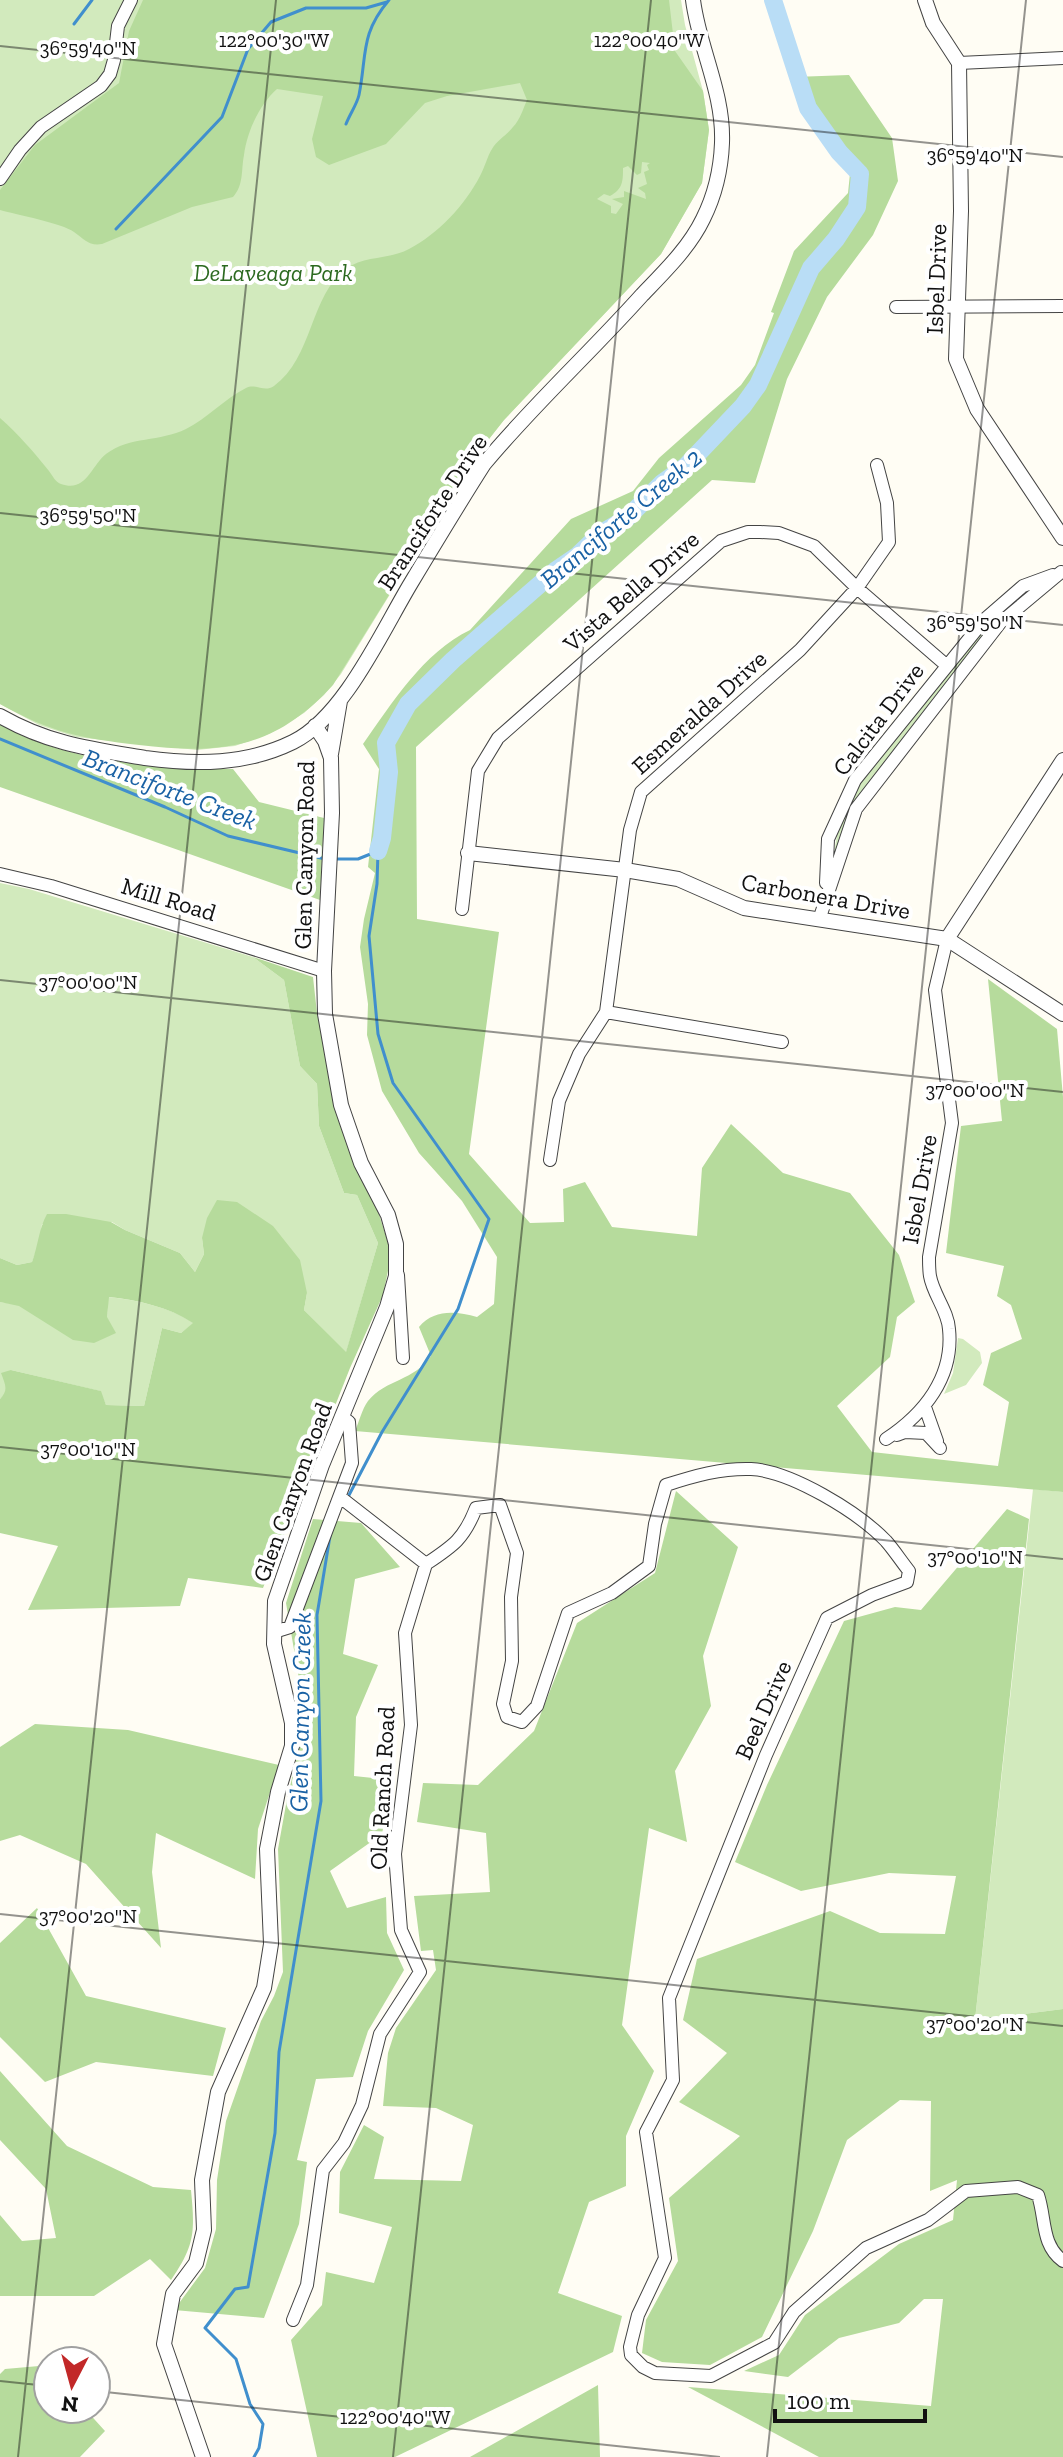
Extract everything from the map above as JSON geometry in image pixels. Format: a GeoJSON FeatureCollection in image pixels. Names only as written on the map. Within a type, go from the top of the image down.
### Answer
{"type":"FeatureCollection","features":[{"type":"Feature","properties":{"kind":"street"},"geometry":{"type":"LineString","coordinates":[[0,179],[41,127],[101,86],[110,74],[118,26],[131,0]]}},
{"type":"Feature","properties":{"kind":"street","name":"Branciforte Drive"},"geometry":{"type":"LineString","coordinates":[[0,716],[20,728],[70,746],[169,761],[218,763],[296,741],[340,701],[484,464],[657,279],[703,221],[720,171],[722,141],[720,111],[696,24],[693,0]]}},
{"type":"Feature","properties":{"kind":"street"},"geometry":{"type":"LineString","coordinates":[[925,0],[933,23],[959,63],[1063,58]]}},
{"type":"Feature","properties":{"kind":"street","name":"Isbel Drive"},"geometry":{"type":"LineString","coordinates":[[959,63],[961,211],[956,359],[977,409],[1063,538]]}},
{"type":"Feature","properties":{"kind":"street"},"geometry":{"type":"LineString","coordinates":[[896,307],[1063,306]]}},
{"type":"Feature","properties":{"kind":"street","name":"Esmeralda Drive"},"geometry":{"type":"LineString","coordinates":[[550,1160],[559,1101],[579,1054],[606,1012],[630,830],[641,792],[800,650],[857,588],[889,542],[887,503],[877,465]]}},
{"type":"Feature","properties":{"kind":"street","name":"Vista Bella Drive"},"geometry":{"type":"LineString","coordinates":[[462,909],[478,771],[498,738],[721,541],[748,532],[779,533],[814,546],[857,588],[946,665]]}},
{"type":"Feature","properties":{"kind":"street","name":"Calcita Drive"},"geometry":{"type":"LineString","coordinates":[[825,899],[828,839],[855,780],[985,619],[1023,586],[1062,571]]}},
{"type":"Feature","properties":{"kind":"street","name":"Calcita Drive"},"geometry":{"type":"LineString","coordinates":[[819,920],[856,809],[1000,623],[1062,571]]}},
{"type":"Feature","properties":{"kind":"street"},"geometry":{"type":"LineString","coordinates":[[331,758],[340,701]]}},
{"type":"Feature","properties":{"kind":"street","name":"Glen Canyon Road"},"geometry":{"type":"LineString","coordinates":[[203,2457],[164,2344],[173,2294],[196,2263],[204,2230],[202,2180],[218,2092],[264,1988],[271,1944],[267,1849],[278,1792],[292,1746],[292,1723],[274,1632],[275,1601],[322,1465],[387,1307],[396,1276],[396,1244],[388,1215],[361,1163],[341,1105],[325,1014],[331,758],[315,726]]}},
{"type":"Feature","properties":{"kind":"street"},"geometry":{"type":"LineString","coordinates":[[296,741],[321,747],[331,758]]}},
{"type":"Feature","properties":{"kind":"street","name":"Isbel Drive"},"geometry":{"type":"LineString","coordinates":[[925,1407],[937,1389],[947,1362],[949,1328],[930,1277],[929,1257],[952,1123],[935,990],[947,939],[1063,760]]}},
{"type":"Feature","properties":{"kind":"street","name":"Carbonera Drive"},"geometry":{"type":"LineString","coordinates":[[468,853],[625,870],[678,879],[744,908],[947,939],[1063,1014]]}},
{"type":"Feature","properties":{"kind":"street","name":"Mill Road"},"geometry":{"type":"LineString","coordinates":[[0,874],[65,890],[324,971]]}},
{"type":"Feature","properties":{"kind":"street"},"geometry":{"type":"LineString","coordinates":[[606,1012],[782,1042]]}},
{"type":"Feature","properties":{"kind":"street"},"geometry":{"type":"LineString","coordinates":[[396,1244],[403,1358]]}},
{"type":"Feature","properties":{"kind":"street"},"geometry":{"type":"LineString","coordinates":[[925,1407],[940,1448],[926,1433],[905,1432],[886,1439],[906,1426],[925,1407]]}},
{"type":"Feature","properties":{"kind":"street"},"geometry":{"type":"LineString","coordinates":[[274,1632],[290,1627],[322,1539],[342,1503],[352,1463],[349,1422],[342,1417]]}},
{"type":"Feature","properties":{"kind":"street","name":"Beel Drive"},"geometry":{"type":"LineString","coordinates":[[426,1564],[458,1543],[476,1508],[500,1505],[517,1553],[511,1597],[512,1661],[503,1704],[507,1717],[522,1722],[537,1706],[568,1613],[612,1593],[649,1566],[655,1524],[666,1485],[708,1472],[753,1469],[801,1483],[840,1505],[886,1541],[909,1571],[907,1582],[872,1595],[827,1618],[766,1755],[669,1998],[673,2080],[646,2132],[665,2258],[638,2315],[631,2355],[655,2373],[711,2376],[774,2343],[794,2312],[866,2248],[928,2220],[966,2191],[1018,2187],[1038,2195],[1044,2213],[1045,2239],[1063,2261]]}},
{"type":"Feature","properties":{"kind":"street"},"geometry":{"type":"LineString","coordinates":[[342,1503],[426,1564]]}},
{"type":"Feature","properties":{"kind":"street","name":"Old Ranch Road"},"geometry":{"type":"LineString","coordinates":[[293,2320],[307,2285],[323,2170],[344,2143],[362,2105],[380,2034],[420,1972],[401,1930],[395,1854],[411,1725],[405,1633],[426,1564]]}},
{"type":"Feature","properties":{"kind":"green space","name":"DeLaveaga Park"},"geometry":{"type":"Polygon","coordinates":[[[0,0],[681,0],[709,130],[702,183],[661,254],[504,420],[475,456],[341,674],[324,695],[304,713],[271,733],[235,746],[197,750],[76,737],[39,725],[0,704],[0,0]]]}},
{"type":"Feature","properties":{"kind":"green space","name":"DeLaveaga Park"},"geometry":{"type":"Polygon","coordinates":[[[143,0],[669,0],[675,51],[703,91],[709,130],[702,183],[661,254],[504,420],[475,457],[333,685],[290,723],[245,743],[221,747],[168,748],[83,737],[51,728],[0,704],[0,418],[32,450],[57,482],[69,486],[82,482],[115,448],[186,429],[246,388],[267,389],[274,386],[297,360],[334,280],[353,265],[409,249],[450,218],[467,198],[492,149],[515,124],[527,100],[520,83],[425,103],[386,144],[329,165],[316,157],[312,139],[323,96],[277,89],[259,111],[251,128],[241,182],[233,197],[192,207],[102,244],[87,242],[60,225],[0,210],[0,190],[35,145],[119,83],[129,31],[143,0]],[[642,162],[641,173],[637,175],[628,166],[623,168],[618,190],[597,199],[611,206],[611,213],[616,214],[623,204],[612,199],[624,197],[624,191],[646,199],[645,193],[638,188],[647,184],[644,172],[649,170],[647,165],[650,163],[642,162]]]}},
{"type":"Feature","properties":{"kind":"green space"},"geometry":{"type":"Polygon","coordinates":[[[849,75],[892,138],[898,181],[873,235],[827,297],[787,379],[755,483],[712,480],[416,747],[417,919],[499,932],[469,1154],[530,1223],[564,1222],[563,1189],[585,1182],[612,1227],[697,1236],[702,1168],[731,1124],[783,1173],[850,1193],[899,1255],[915,1302],[897,1317],[890,1357],[837,1406],[872,1452],[998,1466],[1009,1402],[983,1385],[991,1353],[1022,1339],[1011,1305],[997,1296],[1004,1266],[946,1253],[961,1126],[1002,1121],[988,979],[1057,1029],[1063,1097],[1063,1492],[355,1431],[366,1404],[375,1394],[417,1370],[431,1356],[419,1327],[425,1321],[446,1313],[477,1317],[494,1304],[497,1257],[462,1201],[419,1153],[382,1091],[367,1035],[368,1004],[360,947],[375,873],[368,867],[379,769],[363,744],[423,665],[470,630],[571,519],[633,491],[659,458],[741,385],[755,365],[794,251],[848,193],[852,154],[812,125],[794,77],[849,75]]]}},
{"type":"Feature","properties":{"kind":"green space"},"geometry":{"type":"Polygon","coordinates":[[[1027,591],[933,698],[917,724],[865,789],[834,853],[839,824],[858,783],[988,624],[1027,591]]]}},
{"type":"Feature","properties":{"kind":"green space"},"geometry":{"type":"Polygon","coordinates":[[[0,724],[54,747],[114,761],[233,769],[259,802],[324,818],[320,900],[0,787],[0,724]]]}},
{"type":"Feature","properties":{"kind":"green space"},"geometry":{"type":"Polygon","coordinates":[[[0,883],[253,957],[284,980],[300,1066],[317,1084],[319,1126],[344,1193],[357,1195],[378,1243],[346,1353],[304,1310],[307,1293],[202,1238],[204,1254],[195,1272],[180,1253],[112,1222],[42,1224],[32,1262],[17,1265],[0,1258],[0,883]]]}},
{"type":"Feature","properties":{"kind":"green space"},"geometry":{"type":"Polygon","coordinates":[[[253,957],[313,977],[317,1013],[339,1112],[389,1246],[389,1266],[383,1295],[350,1368],[263,1588],[188,1578],[180,1606],[28,1610],[58,1546],[0,1533],[0,1399],[5,1393],[1,1373],[11,1370],[101,1391],[106,1405],[144,1406],[162,1328],[181,1333],[193,1323],[152,1305],[109,1297],[107,1317],[116,1333],[94,1343],[73,1340],[19,1306],[0,1302],[0,1258],[17,1265],[32,1262],[47,1214],[111,1222],[180,1253],[195,1272],[204,1254],[202,1238],[207,1218],[217,1200],[237,1202],[273,1226],[300,1260],[307,1293],[304,1310],[346,1352],[378,1243],[357,1195],[344,1193],[319,1126],[317,1084],[300,1066],[284,980],[253,957]]]}},
{"type":"Feature","properties":{"kind":"green space"},"geometry":{"type":"Polygon","coordinates":[[[108,1297],[152,1305],[194,1323],[181,1333],[162,1328],[144,1406],[106,1405],[100,1391],[11,1370],[6,1393],[0,1399],[0,1302],[107,1317],[108,1297]]]}},
{"type":"Feature","properties":{"kind":"green space"},"geometry":{"type":"Polygon","coordinates":[[[958,1338],[980,1352],[982,1363],[966,1385],[944,1394],[953,1373],[958,1338]]]}},
{"type":"Feature","properties":{"kind":"green space"},"geometry":{"type":"Polygon","coordinates":[[[1033,1489],[1063,1492],[1063,2009],[975,2020],[1033,1489]]]}},
{"type":"Feature","properties":{"kind":"green space"},"geometry":{"type":"Polygon","coordinates":[[[676,1491],[738,1547],[703,1656],[711,1706],[675,1771],[687,1842],[649,1828],[622,2025],[654,2071],[626,2136],[626,2186],[589,2202],[558,2293],[622,2316],[613,2352],[395,2457],[317,2457],[291,2340],[322,2305],[326,2272],[374,2283],[392,2227],[339,2213],[340,2172],[364,2125],[384,2137],[374,2179],[461,2181],[473,2125],[436,2108],[383,2106],[388,2053],[396,2028],[436,1970],[433,1950],[421,1951],[414,1896],[490,1892],[486,1833],[417,1822],[423,1783],[478,1785],[534,1731],[577,1623],[655,1573],[676,1491]]]}},
{"type":"Feature","properties":{"kind":"green space"},"geometry":{"type":"Polygon","coordinates":[[[1007,1509],[1029,1519],[975,2020],[1063,2009],[1063,2457],[819,2457],[688,2387],[931,2406],[943,2299],[924,2299],[899,2323],[839,2338],[788,2377],[744,2371],[779,2355],[805,2315],[899,2244],[953,2220],[957,2180],[930,2191],[931,2101],[900,2100],[847,2140],[813,2231],[762,2337],[710,2365],[662,2362],[642,2353],[646,2320],[678,2261],[669,2198],[740,2136],[679,2102],[727,2053],[683,2020],[697,1959],[830,1911],[880,1933],[945,1934],[956,1876],[889,1873],[801,1891],[735,1862],[767,1785],[844,1621],[895,1607],[921,1610],[1007,1509]]]}},
{"type":"Feature","properties":{"kind":"green space"},"geometry":{"type":"Polygon","coordinates":[[[313,1519],[361,1523],[400,1567],[355,1579],[343,1654],[378,1665],[356,1717],[354,1776],[392,1780],[382,1834],[330,1871],[347,1908],[386,1897],[387,1933],[404,1970],[368,2031],[353,2077],[316,2079],[297,2160],[307,2162],[299,2224],[264,2318],[174,2310],[205,2268],[216,2229],[217,2180],[226,2121],[261,2021],[283,1972],[278,1849],[306,1720],[286,1603],[313,1519]]]}},
{"type":"Feature","properties":{"kind":"green space"},"geometry":{"type":"Polygon","coordinates":[[[35,1724],[128,1730],[279,1765],[258,1829],[255,1879],[156,1833],[152,1872],[161,1948],[86,1864],[20,1835],[0,1841],[0,1747],[35,1724]]]}},
{"type":"Feature","properties":{"kind":"green space"},"geometry":{"type":"Polygon","coordinates":[[[37,1908],[86,1996],[226,2028],[213,2076],[96,2062],[45,2082],[0,2037],[0,1943],[37,1908]]]}},
{"type":"Feature","properties":{"kind":"green space"},"geometry":{"type":"Polygon","coordinates":[[[0,2071],[67,2146],[153,2187],[191,2190],[192,2238],[171,2280],[150,2259],[94,2296],[0,2296],[0,2215],[22,2241],[56,2238],[46,2189],[0,2140],[0,2071]]]}},
{"type":"Feature","properties":{"kind":"green space"},"geometry":{"type":"Polygon","coordinates":[[[32,2367],[32,2425],[100,2425],[105,2431],[80,2457],[0,2457],[0,2374],[5,2369],[32,2367]]]}},
{"type":"Feature","properties":{"kind":"green space"},"geometry":{"type":"Polygon","coordinates":[[[598,2385],[600,2457],[470,2457],[598,2385]]]}},
{"type":"Feature","properties":{"kind":"waterway"},"geometry":{"type":"LineString","coordinates":[[74,24],[92,0]]}},
{"type":"Feature","properties":{"kind":"waterway"},"geometry":{"type":"LineString","coordinates":[[346,124],[359,95],[369,34],[389,0]]}},
{"type":"Feature","properties":{"kind":"waterway","name":"Branciforte Creek 2"},"geometry":{"type":"LineString","coordinates":[[378,851],[389,772],[386,743],[408,704],[453,660],[555,571],[600,534],[627,518],[662,483],[686,466],[743,406],[758,385],[811,268],[836,239],[857,207],[860,174],[839,152],[808,108],[773,0]]}},
{"type":"Feature","properties":{"kind":"waterway"},"geometry":{"type":"LineString","coordinates":[[116,229],[222,117],[248,49],[271,22],[306,8],[366,8],[387,2]]}},
{"type":"Feature","properties":{"kind":"waterway","name":"Branciforte Creek"},"geometry":{"type":"LineString","coordinates":[[0,739],[228,836],[325,859]]}},
{"type":"Feature","properties":{"kind":"waterway","name":"Glen Canyon Creek"},"geometry":{"type":"LineString","coordinates":[[333,859],[358,859],[378,851],[377,884],[369,936],[378,1034],[393,1083],[489,1219],[458,1309],[382,1432],[348,1497]]}},
{"type":"Feature","properties":{"kind":"waterway","name":"Glen Canyon Creek"},"geometry":{"type":"LineString","coordinates":[[254,2457],[259,2448],[263,2424],[250,2404],[236,2359],[205,2328],[235,2289],[248,2287],[275,2133],[279,2052],[321,1801],[317,1615],[330,1536]]}}]}
